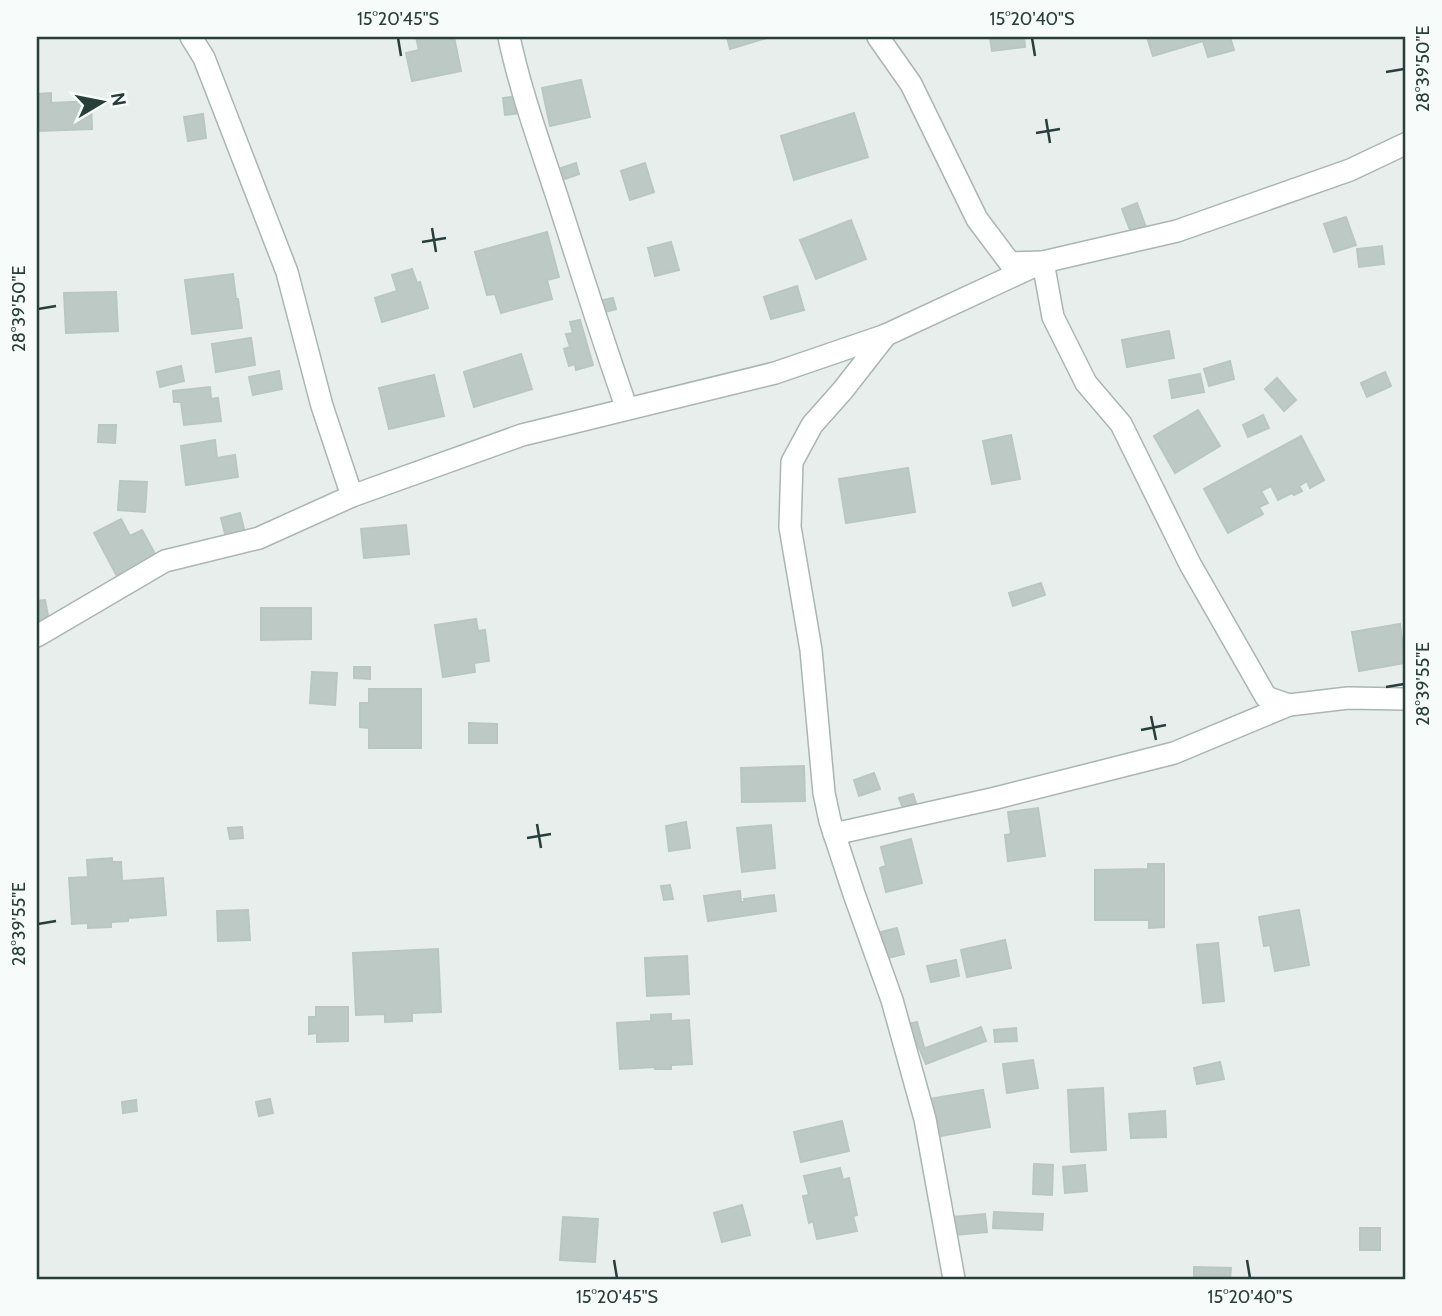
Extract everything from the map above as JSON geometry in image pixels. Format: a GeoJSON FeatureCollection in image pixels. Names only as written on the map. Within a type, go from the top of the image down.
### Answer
{"type":"FeatureCollection","features":[{"type":"Feature","properties":{"kind":"street"},"geometry":{"type":"LineString","coordinates":[[191,37],[204,58],[286,272],[322,406],[352,496]]}},
{"type":"Feature","properties":{"kind":"street"},"geometry":{"type":"LineString","coordinates":[[509,37],[533,125],[627,409]]}},
{"type":"Feature","properties":{"kind":"street"},"geometry":{"type":"LineString","coordinates":[[882,40],[911,83],[977,219],[1010,264],[1043,262],[1177,231],[1350,170],[1405,145]]}},
{"type":"Feature","properties":{"kind":"street"},"geometry":{"type":"LineString","coordinates":[[37,636],[164,561],[259,538],[352,496],[522,435],[775,373],[886,335],[1043,262]]}},
{"type":"Feature","properties":{"kind":"street"},"geometry":{"type":"LineString","coordinates":[[1043,262],[1053,317],[1086,383],[1121,424],[1190,564],[1266,697],[1289,705]]}},
{"type":"Feature","properties":{"kind":"street"},"geometry":{"type":"LineString","coordinates":[[886,335],[812,425],[792,462],[790,527],[811,650],[824,793],[834,834],[892,999],[925,1119],[954,1279]]}},
{"type":"Feature","properties":{"kind":"street"},"geometry":{"type":"LineString","coordinates":[[834,834],[1174,753],[1289,705],[1348,698],[1405,699]]}},
{"type":"Feature","properties":{"kind":"building"},"geometry":{"type":"Polygon","coordinates":[[[416,37],[454,37],[461,71],[412,81],[406,53],[419,50],[416,37]]]}},
{"type":"Feature","properties":{"kind":"building"},"geometry":{"type":"Polygon","coordinates":[[[727,37],[770,37],[730,49],[727,37]]]}},
{"type":"Feature","properties":{"kind":"building"},"geometry":{"type":"Polygon","coordinates":[[[990,37],[1024,37],[1025,47],[992,51],[990,37]]]}},
{"type":"Feature","properties":{"kind":"building"},"geometry":{"type":"Polygon","coordinates":[[[1147,37],[1230,37],[1234,50],[1208,57],[1203,41],[1153,56],[1147,37]]]}},
{"type":"Feature","properties":{"kind":"building"},"geometry":{"type":"Polygon","coordinates":[[[581,80],[590,117],[550,126],[542,88],[581,80]]]}},
{"type":"Feature","properties":{"kind":"building"},"geometry":{"type":"Polygon","coordinates":[[[51,93],[51,103],[91,101],[92,129],[37,131],[37,94],[51,93]]]}},
{"type":"Feature","properties":{"kind":"building"},"geometry":{"type":"Polygon","coordinates":[[[518,96],[521,113],[505,115],[503,98],[518,96]]]}},
{"type":"Feature","properties":{"kind":"building"},"geometry":{"type":"Polygon","coordinates":[[[854,113],[868,157],[794,180],[781,136],[854,113]]]}},
{"type":"Feature","properties":{"kind":"building"},"geometry":{"type":"Polygon","coordinates":[[[203,114],[206,138],[188,141],[184,117],[203,114]]]}},
{"type":"Feature","properties":{"kind":"building"},"geometry":{"type":"Polygon","coordinates":[[[576,163],[579,174],[565,179],[561,168],[576,163]]]}},
{"type":"Feature","properties":{"kind":"building"},"geometry":{"type":"Polygon","coordinates":[[[645,163],[654,192],[630,200],[621,171],[645,163]]]}},
{"type":"Feature","properties":{"kind":"building"},"geometry":{"type":"Polygon","coordinates":[[[1137,203],[1147,230],[1132,235],[1122,209],[1137,203]]]}},
{"type":"Feature","properties":{"kind":"building"},"geometry":{"type":"Polygon","coordinates":[[[1346,217],[1356,245],[1334,252],[1324,224],[1346,217]]]}},
{"type":"Feature","properties":{"kind":"building"},"geometry":{"type":"Polygon","coordinates":[[[851,220],[866,259],[816,279],[800,240],[851,220]]]}},
{"type":"Feature","properties":{"kind":"building"},"geometry":{"type":"Polygon","coordinates":[[[547,232],[559,277],[547,280],[552,299],[501,313],[495,294],[487,295],[475,252],[547,232]]]}},
{"type":"Feature","properties":{"kind":"building"},"geometry":{"type":"Polygon","coordinates":[[[671,242],[679,270],[655,276],[648,248],[671,242]]]}},
{"type":"Feature","properties":{"kind":"building"},"geometry":{"type":"Polygon","coordinates":[[[1382,246],[1384,264],[1359,267],[1357,249],[1382,246]]]}},
{"type":"Feature","properties":{"kind":"building"},"geometry":{"type":"Polygon","coordinates":[[[412,269],[417,283],[420,282],[428,308],[382,322],[375,298],[397,291],[392,275],[412,269]]]}},
{"type":"Feature","properties":{"kind":"building"},"geometry":{"type":"Polygon","coordinates":[[[233,274],[242,328],[192,334],[185,280],[233,274]]]}},
{"type":"Feature","properties":{"kind":"building"},"geometry":{"type":"Polygon","coordinates":[[[797,286],[804,310],[771,319],[764,297],[797,286]]]}},
{"type":"Feature","properties":{"kind":"building"},"geometry":{"type":"Polygon","coordinates":[[[116,292],[118,331],[66,333],[64,293],[116,292]]]}},
{"type":"Feature","properties":{"kind":"building"},"geometry":{"type":"Polygon","coordinates":[[[613,298],[616,309],[602,313],[599,301],[613,298]]]}},
{"type":"Feature","properties":{"kind":"building"},"geometry":{"type":"Polygon","coordinates":[[[580,320],[593,365],[576,370],[575,364],[569,366],[564,349],[570,347],[566,334],[573,333],[570,322],[580,320]]]}},
{"type":"Feature","properties":{"kind":"building"},"geometry":{"type":"Polygon","coordinates":[[[1169,331],[1174,358],[1127,367],[1122,340],[1169,331]]]}},
{"type":"Feature","properties":{"kind":"building"},"geometry":{"type":"Polygon","coordinates":[[[251,338],[255,365],[216,372],[212,344],[251,338]]]}},
{"type":"Feature","properties":{"kind":"building"},"geometry":{"type":"Polygon","coordinates":[[[521,354],[532,389],[474,407],[464,372],[521,354]]]}},
{"type":"Feature","properties":{"kind":"building"},"geometry":{"type":"Polygon","coordinates":[[[1230,361],[1234,379],[1209,386],[1204,369],[1230,361]]]}},
{"type":"Feature","properties":{"kind":"building"},"geometry":{"type":"Polygon","coordinates":[[[181,366],[184,381],[160,387],[157,372],[181,366]]]}},
{"type":"Feature","properties":{"kind":"building"},"geometry":{"type":"Polygon","coordinates":[[[279,371],[282,389],[253,395],[249,377],[279,371]]]}},
{"type":"Feature","properties":{"kind":"building"},"geometry":{"type":"Polygon","coordinates":[[[1385,372],[1391,386],[1367,397],[1361,383],[1385,372]]]}},
{"type":"Feature","properties":{"kind":"building"},"geometry":{"type":"Polygon","coordinates":[[[1200,374],[1204,392],[1172,398],[1169,380],[1200,374]]]}},
{"type":"Feature","properties":{"kind":"building"},"geometry":{"type":"Polygon","coordinates":[[[434,375],[444,416],[389,429],[379,388],[434,375]]]}},
{"type":"Feature","properties":{"kind":"building"},"geometry":{"type":"Polygon","coordinates":[[[1277,378],[1296,400],[1284,411],[1265,389],[1277,378]]]}},
{"type":"Feature","properties":{"kind":"building"},"geometry":{"type":"Polygon","coordinates":[[[210,387],[211,399],[218,398],[221,421],[184,425],[181,402],[174,402],[173,391],[210,387]]]}},
{"type":"Feature","properties":{"kind":"building"},"geometry":{"type":"Polygon","coordinates":[[[1198,410],[1220,446],[1175,473],[1154,436],[1198,410]]]}},
{"type":"Feature","properties":{"kind":"building"},"geometry":{"type":"Polygon","coordinates":[[[1263,415],[1269,428],[1248,437],[1243,425],[1263,415]]]}},
{"type":"Feature","properties":{"kind":"building"},"geometry":{"type":"Polygon","coordinates":[[[99,425],[116,425],[115,443],[98,442],[99,425]]]}},
{"type":"Feature","properties":{"kind":"building"},"geometry":{"type":"Polygon","coordinates":[[[1011,435],[1020,479],[992,484],[983,441],[1011,435]]]}},
{"type":"Feature","properties":{"kind":"building"},"geometry":{"type":"Polygon","coordinates":[[[1301,436],[1324,480],[1310,488],[1307,481],[1299,486],[1302,491],[1278,500],[1271,486],[1261,491],[1268,503],[1259,507],[1263,514],[1228,533],[1204,489],[1301,436]]]}},
{"type":"Feature","properties":{"kind":"building"},"geometry":{"type":"Polygon","coordinates":[[[215,440],[217,458],[235,455],[238,477],[186,485],[181,446],[215,440]]]}},
{"type":"Feature","properties":{"kind":"building"},"geometry":{"type":"Polygon","coordinates":[[[908,468],[915,512],[846,523],[839,479],[908,468]]]}},
{"type":"Feature","properties":{"kind":"building"},"geometry":{"type":"Polygon","coordinates":[[[120,481],[147,482],[145,512],[118,510],[120,481]]]}},
{"type":"Feature","properties":{"kind":"building"},"geometry":{"type":"Polygon","coordinates":[[[240,513],[246,537],[227,542],[221,518],[240,513]]]}},
{"type":"Feature","properties":{"kind":"building"},"geometry":{"type":"Polygon","coordinates":[[[121,519],[130,536],[142,530],[158,559],[119,580],[94,533],[121,519]]]}},
{"type":"Feature","properties":{"kind":"building"},"geometry":{"type":"Polygon","coordinates":[[[406,525],[409,554],[364,558],[361,529],[406,525]]]}},
{"type":"Feature","properties":{"kind":"building"},"geometry":{"type":"Polygon","coordinates":[[[1041,583],[1045,595],[1013,606],[1009,593],[1041,583]]]}},
{"type":"Feature","properties":{"kind":"building"},"geometry":{"type":"Polygon","coordinates":[[[45,600],[49,621],[37,622],[37,601],[45,600]]]}},
{"type":"Feature","properties":{"kind":"building"},"geometry":{"type":"Polygon","coordinates":[[[261,608],[311,608],[311,639],[261,640],[261,608]]]}},
{"type":"Feature","properties":{"kind":"building"},"geometry":{"type":"Polygon","coordinates":[[[476,619],[478,631],[485,630],[489,661],[474,663],[475,672],[443,677],[435,625],[476,619]]]}},
{"type":"Feature","properties":{"kind":"building"},"geometry":{"type":"Polygon","coordinates":[[[1400,624],[1405,663],[1359,671],[1352,632],[1400,624]]]}},
{"type":"Feature","properties":{"kind":"building"},"geometry":{"type":"Polygon","coordinates":[[[354,667],[370,667],[370,679],[354,678],[354,667]]]}},
{"type":"Feature","properties":{"kind":"building"},"geometry":{"type":"Polygon","coordinates":[[[312,672],[337,673],[335,705],[310,703],[312,672]]]}},
{"type":"Feature","properties":{"kind":"building"},"geometry":{"type":"Polygon","coordinates":[[[369,689],[421,689],[421,748],[369,748],[369,728],[360,727],[360,703],[369,703],[369,689]]]}},
{"type":"Feature","properties":{"kind":"building"},"geometry":{"type":"Polygon","coordinates":[[[469,723],[497,724],[497,743],[469,743],[469,723]]]}},
{"type":"Feature","properties":{"kind":"building"},"geometry":{"type":"Polygon","coordinates":[[[804,766],[805,801],[742,802],[741,768],[804,766]]]}},
{"type":"Feature","properties":{"kind":"building"},"geometry":{"type":"Polygon","coordinates":[[[874,773],[880,789],[859,796],[854,780],[874,773]]]}},
{"type":"Feature","properties":{"kind":"building"},"geometry":{"type":"Polygon","coordinates":[[[913,794],[916,803],[903,808],[899,798],[913,794]]]}},
{"type":"Feature","properties":{"kind":"building"},"geometry":{"type":"Polygon","coordinates":[[[1038,808],[1045,856],[1008,861],[1005,835],[1011,834],[1008,812],[1038,808]]]}},
{"type":"Feature","properties":{"kind":"building"},"geometry":{"type":"Polygon","coordinates":[[[686,822],[690,848],[669,851],[666,826],[686,822]]]}},
{"type":"Feature","properties":{"kind":"building"},"geometry":{"type":"Polygon","coordinates":[[[771,825],[775,868],[742,872],[737,828],[771,825]]]}},
{"type":"Feature","properties":{"kind":"building"},"geometry":{"type":"Polygon","coordinates":[[[242,827],[243,838],[230,839],[228,828],[242,827]]]}},
{"type":"Feature","properties":{"kind":"building"},"geometry":{"type":"Polygon","coordinates":[[[911,839],[922,883],[886,892],[880,868],[886,866],[881,847],[911,839]]]}},
{"type":"Feature","properties":{"kind":"building"},"geometry":{"type":"Polygon","coordinates":[[[112,858],[112,862],[121,862],[122,881],[163,878],[166,915],[128,918],[128,921],[111,922],[111,927],[88,928],[88,923],[72,924],[69,878],[88,877],[87,860],[112,858]]]}},
{"type":"Feature","properties":{"kind":"building"},"geometry":{"type":"Polygon","coordinates":[[[1148,864],[1164,864],[1164,927],[1149,928],[1149,920],[1095,920],[1095,870],[1148,869],[1148,864]]]}},
{"type":"Feature","properties":{"kind":"building"},"geometry":{"type":"Polygon","coordinates":[[[670,885],[673,899],[664,900],[661,886],[670,885]]]}},
{"type":"Feature","properties":{"kind":"building"},"geometry":{"type":"Polygon","coordinates":[[[740,891],[741,902],[745,902],[744,899],[774,895],[776,911],[708,921],[704,896],[740,891]]]}},
{"type":"Feature","properties":{"kind":"building"},"geometry":{"type":"Polygon","coordinates":[[[248,910],[250,940],[218,941],[217,911],[248,910]]]}},
{"type":"Feature","properties":{"kind":"building"},"geometry":{"type":"Polygon","coordinates":[[[1299,910],[1309,965],[1275,971],[1270,945],[1264,946],[1259,917],[1299,910]]]}},
{"type":"Feature","properties":{"kind":"building"},"geometry":{"type":"Polygon","coordinates":[[[897,928],[904,954],[888,958],[881,932],[897,928]]]}},
{"type":"Feature","properties":{"kind":"building"},"geometry":{"type":"Polygon","coordinates":[[[1005,940],[1011,968],[967,977],[961,950],[1005,940]]]}},
{"type":"Feature","properties":{"kind":"building"},"geometry":{"type":"Polygon","coordinates":[[[1218,943],[1224,1001],[1203,1003],[1197,945],[1218,943]]]}},
{"type":"Feature","properties":{"kind":"building"},"geometry":{"type":"Polygon","coordinates":[[[438,949],[441,1012],[412,1013],[412,1021],[385,1022],[385,1014],[356,1015],[353,953],[438,949]]]}},
{"type":"Feature","properties":{"kind":"building"},"geometry":{"type":"Polygon","coordinates":[[[687,956],[689,994],[647,996],[645,958],[687,956]]]}},
{"type":"Feature","properties":{"kind":"building"},"geometry":{"type":"Polygon","coordinates":[[[956,960],[959,976],[931,982],[927,966],[956,960]]]}},
{"type":"Feature","properties":{"kind":"building"},"geometry":{"type":"Polygon","coordinates":[[[316,1007],[348,1007],[348,1041],[317,1042],[317,1033],[309,1034],[309,1017],[316,1017],[316,1007]]]}},
{"type":"Feature","properties":{"kind":"building"},"geometry":{"type":"Polygon","coordinates":[[[671,1014],[671,1021],[689,1020],[692,1064],[671,1065],[671,1069],[620,1069],[617,1023],[651,1021],[651,1015],[671,1014]]]}},
{"type":"Feature","properties":{"kind":"building"},"geometry":{"type":"Polygon","coordinates":[[[917,1022],[924,1047],[909,1051],[901,1026],[917,1022]]]}},
{"type":"Feature","properties":{"kind":"building"},"geometry":{"type":"Polygon","coordinates":[[[981,1027],[986,1041],[926,1064],[920,1050],[981,1027]]]}},
{"type":"Feature","properties":{"kind":"building"},"geometry":{"type":"Polygon","coordinates":[[[1016,1028],[1017,1041],[995,1042],[994,1030],[1016,1028]]]}},
{"type":"Feature","properties":{"kind":"building"},"geometry":{"type":"Polygon","coordinates":[[[1033,1060],[1038,1088],[1007,1093],[1003,1064],[1033,1060]]]}},
{"type":"Feature","properties":{"kind":"building"},"geometry":{"type":"Polygon","coordinates":[[[1220,1062],[1224,1079],[1197,1084],[1194,1068],[1220,1062]]]}},
{"type":"Feature","properties":{"kind":"building"},"geometry":{"type":"Polygon","coordinates":[[[1103,1088],[1106,1150],[1071,1152],[1068,1090],[1103,1088]]]}},
{"type":"Feature","properties":{"kind":"building"},"geometry":{"type":"Polygon","coordinates":[[[983,1090],[990,1127],[935,1137],[929,1099],[983,1090]]]}},
{"type":"Feature","properties":{"kind":"building"},"geometry":{"type":"Polygon","coordinates":[[[270,1099],[273,1113],[259,1116],[256,1102],[270,1099]]]}},
{"type":"Feature","properties":{"kind":"building"},"geometry":{"type":"Polygon","coordinates":[[[136,1100],[137,1111],[123,1113],[122,1102],[136,1100]]]}},
{"type":"Feature","properties":{"kind":"building"},"geometry":{"type":"Polygon","coordinates":[[[1165,1111],[1166,1137],[1131,1138],[1129,1114],[1165,1111]]]}},
{"type":"Feature","properties":{"kind":"building"},"geometry":{"type":"Polygon","coordinates":[[[842,1121],[849,1151],[801,1162],[794,1132],[842,1121]]]}},
{"type":"Feature","properties":{"kind":"building"},"geometry":{"type":"Polygon","coordinates":[[[1034,1164],[1053,1165],[1052,1195],[1033,1194],[1034,1164]]]}},
{"type":"Feature","properties":{"kind":"building"},"geometry":{"type":"Polygon","coordinates":[[[1085,1165],[1087,1191],[1065,1193],[1063,1167],[1085,1165]]]}},
{"type":"Feature","properties":{"kind":"building"},"geometry":{"type":"Polygon","coordinates":[[[840,1168],[843,1180],[849,1178],[857,1215],[853,1216],[857,1231],[817,1239],[813,1221],[809,1223],[803,1196],[809,1195],[804,1176],[840,1168]]]}},
{"type":"Feature","properties":{"kind":"building"},"geometry":{"type":"Polygon","coordinates":[[[742,1205],[750,1235],[722,1242],[714,1213],[742,1205]]]}},
{"type":"Feature","properties":{"kind":"building"},"geometry":{"type":"Polygon","coordinates":[[[994,1212],[1043,1214],[1042,1230],[993,1228],[994,1212]]]}},
{"type":"Feature","properties":{"kind":"building"},"geometry":{"type":"Polygon","coordinates":[[[985,1214],[987,1232],[955,1235],[953,1217],[985,1214]]]}},
{"type":"Feature","properties":{"kind":"building"},"geometry":{"type":"Polygon","coordinates":[[[563,1217],[598,1219],[595,1262],[560,1260],[563,1217]]]}},
{"type":"Feature","properties":{"kind":"building"},"geometry":{"type":"Polygon","coordinates":[[[1360,1228],[1380,1228],[1380,1250],[1360,1250],[1360,1228]]]}},
{"type":"Feature","properties":{"kind":"building"},"geometry":{"type":"Polygon","coordinates":[[[1194,1267],[1231,1268],[1230,1279],[1194,1279],[1194,1267]]]}}]}
